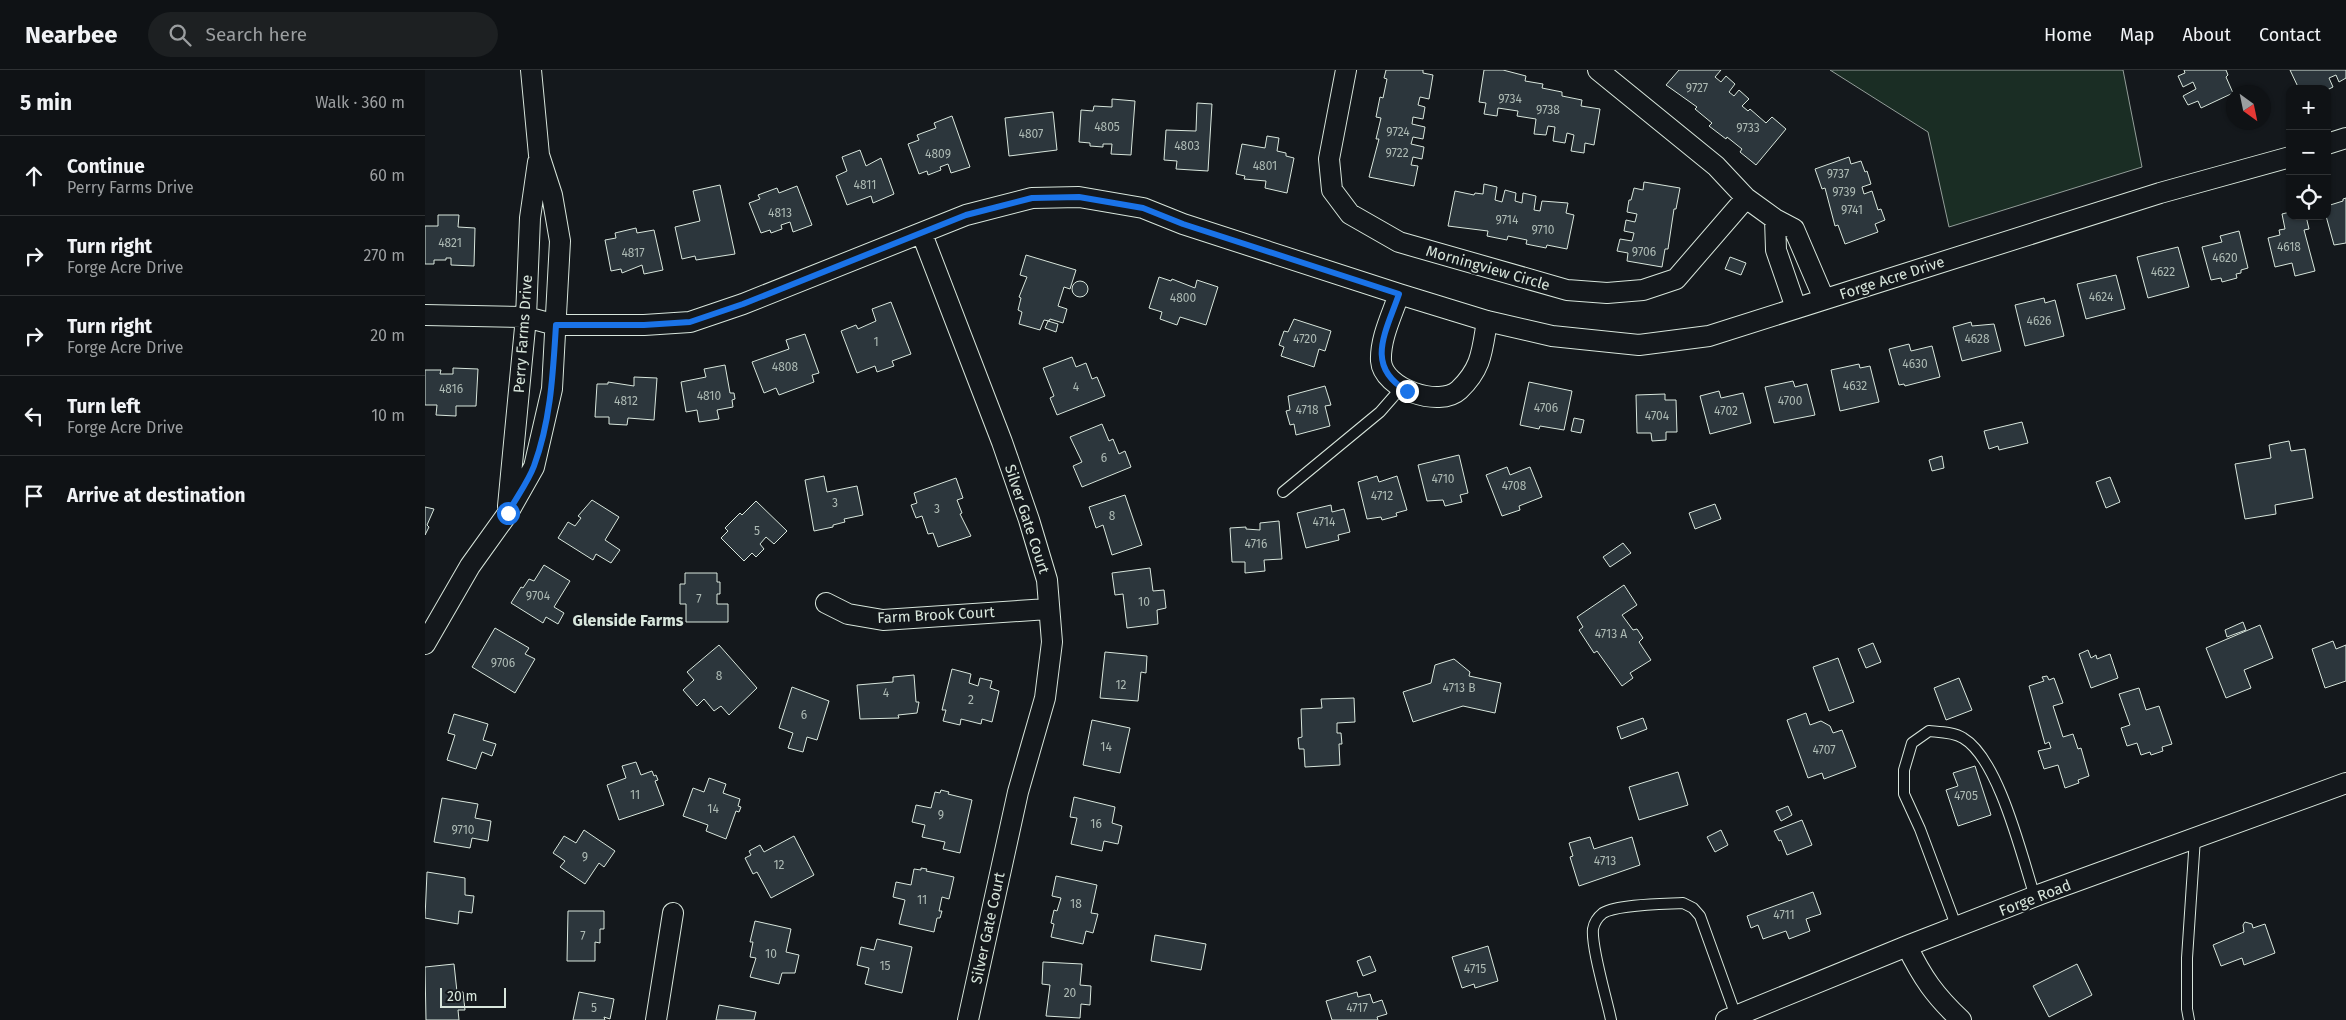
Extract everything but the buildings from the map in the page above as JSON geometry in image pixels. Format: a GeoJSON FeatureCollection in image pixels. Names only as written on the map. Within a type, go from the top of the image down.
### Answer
{"type":"FeatureCollection","features":[{"type":"Feature","properties":{"kind":"street","name":"Perry Farms Drive"},"geometry":{"type":"LineString","coordinates":[[425,644],[470,566],[508,513],[534,467],[545,428],[552,389],[559,241],[551,195],[539,155],[531,70]]}},
{"type":"Feature","properties":{"kind":"street","name":"Morningview Circle"},"geometry":{"type":"LineString","coordinates":[[1346,70],[1329,159],[1332,190],[1350,214],[1399,242],[1567,290],[1607,293],[1643,290],[1676,279],[1746,198]]}},
{"type":"Feature","properties":{"kind":"street"},"geometry":{"type":"LineString","coordinates":[[1598,70],[1716,166],[1746,198],[1775,219],[1794,229],[1824,299]]}},
{"type":"Feature","properties":{"kind":"street"},"geometry":{"type":"LineString","coordinates":[[2331,143],[2346,138]]}},
{"type":"Feature","properties":{"kind":"street","name":"Perry Farms Drive"},"geometry":{"type":"LineString","coordinates":[[508,513],[526,317],[530,218],[539,155]]}},
{"type":"Feature","properties":{"kind":"street","name":"Forge Acre Drive"},"geometry":{"type":"LineString","coordinates":[[425,315],[526,317],[556,325],[644,325],[690,322],[743,304],[966,215],[1032,198],[1079,197],[1143,208],[1183,224],[1487,321],[1552,336],[1639,345],[1709,336],[2160,193],[2286,158]]}},
{"type":"Feature","properties":{"kind":"street"},"geometry":{"type":"LineString","coordinates":[[1775,219],[1775,250],[1796,308]]}},
{"type":"Feature","properties":{"kind":"street","name":"Silver Gate Court"},"geometry":{"type":"LineString","coordinates":[[922,234],[1002,442],[1029,520],[1047,580],[1052,642],[1045,698],[1018,792],[968,1020]]}},
{"type":"Feature","properties":{"kind":"street"},"geometry":{"type":"LineString","coordinates":[[1399,294],[1383,342],[1381,362],[1384,370],[1395,384],[1407,391],[1432,396],[1448,396],[1458,391],[1479,364],[1487,321]]}},
{"type":"Feature","properties":{"kind":"street","name":"Farm Brook Court"},"geometry":{"type":"LineString","coordinates":[[826,603],[848,614],[883,620],[1048,609]]}},
{"type":"Feature","properties":{"kind":"street","name":"Forge Road"},"geometry":{"type":"LineString","coordinates":[[1731,1018],[1907,946],[2035,897],[2346,783]]}},
{"type":"Feature","properties":{"kind":"street"},"geometry":{"type":"LineString","coordinates":[[656,1020],[673,913]]}},
{"type":"Feature","properties":{"kind":"street"},"geometry":{"type":"LineString","coordinates":[[1907,946],[1923,980],[1941,1002],[1961,1020]]}},
{"type":"Feature","properties":{"kind":"lane"},"geometry":{"type":"LineString","coordinates":[[1283,492],[1380,412],[1401,388]]}},
{"type":"Feature","properties":{"kind":"lane"},"geometry":{"type":"LineString","coordinates":[[1957,928],[1920,828],[1904,794],[1904,770],[1912,743],[1929,731],[1963,737],[1980,754],[2000,791],[2035,897]]}},
{"type":"Feature","properties":{"kind":"lane"},"geometry":{"type":"LineString","coordinates":[[2189,1020],[2187,1009],[2187,958],[2195,838]]}},
{"type":"Feature","properties":{"kind":"lane"},"geometry":{"type":"LineString","coordinates":[[1611,1020],[1595,949],[1593,930],[1596,921],[1603,913],[1615,909],[1683,903],[1693,908],[1701,916],[1731,1018]]}},
{"type":"Feature","properties":{"kind":"green space"},"geometry":{"type":"Polygon","coordinates":[[[1830,70],[2123,70],[2142,167],[1949,227],[1928,132],[1830,70]]]}},
{"type":"Feature","properties":{"kind":"district","name":"Glenside Farms"},"geometry":{"type":"Point","coordinates":[628,620]}},
{"type":"Feature","properties":{"kind":"route"},"geometry":{"type":"LineString","coordinates":[[508,513],[534,467],[545,428],[552,389],[556,325],[644,325],[690,322],[743,304],[966,215],[1032,198],[1079,197],[1143,208],[1183,224],[1399,294],[1383,342],[1381,362],[1384,370],[1395,384],[1407,391]]}}]}
